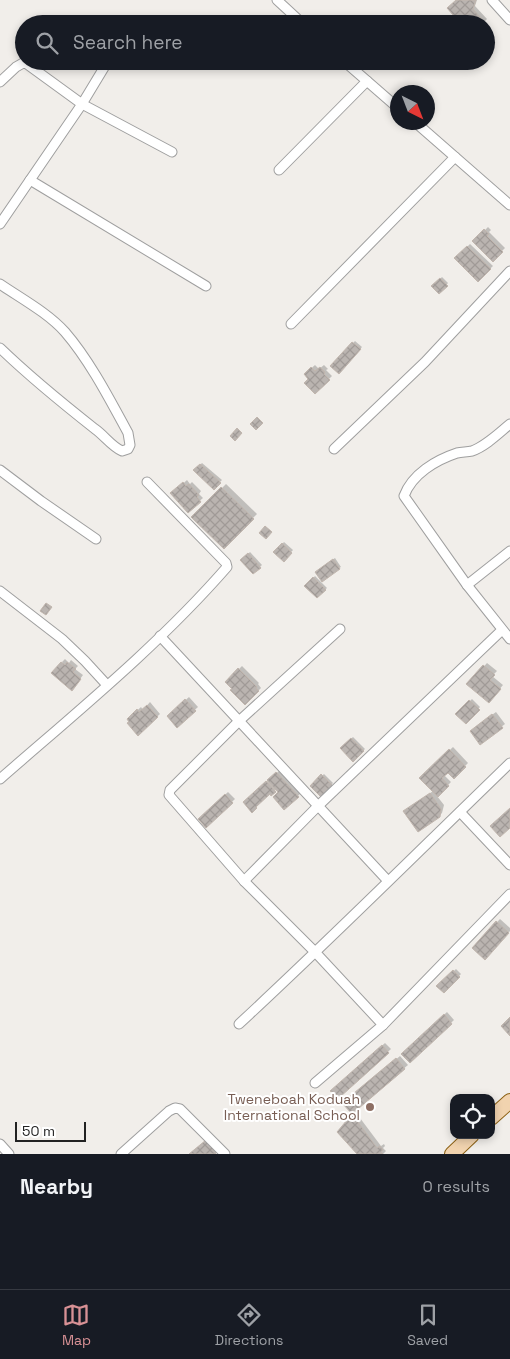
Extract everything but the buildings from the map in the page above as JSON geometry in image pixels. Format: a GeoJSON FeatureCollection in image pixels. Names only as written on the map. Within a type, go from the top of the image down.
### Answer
{"type":"FeatureCollection","features":[{"type":"Feature","properties":{"kind":"main road"},"geometry":{"type":"LineString","coordinates":[[495,1114],[510,1101]]}},
{"type":"Feature","properties":{"kind":"main road"},"geometry":{"type":"LineString","coordinates":[[452,1154],[468,1139]]}},
{"type":"Feature","properties":{"kind":"street"},"geometry":{"type":"LineString","coordinates":[[277,0],[293,15]]}},
{"type":"Feature","properties":{"kind":"street"},"geometry":{"type":"LineString","coordinates":[[492,0],[510,20]]}},
{"type":"Feature","properties":{"kind":"street"},"geometry":{"type":"LineString","coordinates":[[0,82],[15,68]]}},
{"type":"Feature","properties":{"kind":"street"},"geometry":{"type":"LineString","coordinates":[[36,70],[82,104],[172,152]]}},
{"type":"Feature","properties":{"kind":"street"},"geometry":{"type":"LineString","coordinates":[[0,224],[82,104],[103,70]]}},
{"type":"Feature","properties":{"kind":"street"},"geometry":{"type":"LineString","coordinates":[[354,70],[390,101]]}},
{"type":"Feature","properties":{"kind":"street"},"geometry":{"type":"LineString","coordinates":[[279,170],[367,81]]}},
{"type":"Feature","properties":{"kind":"street"},"geometry":{"type":"LineString","coordinates":[[424,130],[510,205]]}},
{"type":"Feature","properties":{"kind":"street"},"geometry":{"type":"LineString","coordinates":[[291,324],[455,157]]}},
{"type":"Feature","properties":{"kind":"street"},"geometry":{"type":"LineString","coordinates":[[30,180],[206,286]]}},
{"type":"Feature","properties":{"kind":"street"},"geometry":{"type":"LineString","coordinates":[[334,450],[425,362],[510,271]]}},
{"type":"Feature","properties":{"kind":"street"},"geometry":{"type":"LineString","coordinates":[[0,284],[38,310],[64,332],[84,358],[128,433],[130,445],[128,449],[122,451],[114,447],[100,432],[52,395],[0,348]]}},
{"type":"Feature","properties":{"kind":"street"},"geometry":{"type":"LineString","coordinates":[[510,424],[482,446],[438,460],[410,484],[404,496],[467,585],[510,639]]}},
{"type":"Feature","properties":{"kind":"street"},"geometry":{"type":"LineString","coordinates":[[0,470],[96,539]]}},
{"type":"Feature","properties":{"kind":"street"},"geometry":{"type":"LineString","coordinates":[[0,779],[160,636],[227,565],[147,482]]}},
{"type":"Feature","properties":{"kind":"street"},"geometry":{"type":"LineString","coordinates":[[467,585],[510,551]]}},
{"type":"Feature","properties":{"kind":"street"},"geometry":{"type":"LineString","coordinates":[[0,591],[62,639],[86,661],[107,685]]}},
{"type":"Feature","properties":{"kind":"street"},"geometry":{"type":"LineString","coordinates":[[340,629],[239,721],[170,790],[169,795],[244,881],[384,1025]]}},
{"type":"Feature","properties":{"kind":"street"},"geometry":{"type":"LineString","coordinates":[[244,881],[318,806],[502,630]]}},
{"type":"Feature","properties":{"kind":"street"},"geometry":{"type":"LineString","coordinates":[[160,636],[388,881]]}},
{"type":"Feature","properties":{"kind":"street"},"geometry":{"type":"LineString","coordinates":[[239,1024],[316,953],[510,763]]}},
{"type":"Feature","properties":{"kind":"street"},"geometry":{"type":"LineString","coordinates":[[460,812],[510,865]]}},
{"type":"Feature","properties":{"kind":"street"},"geometry":{"type":"LineString","coordinates":[[315,1083],[384,1025],[510,894]]}},
{"type":"Feature","properties":{"kind":"street"},"geometry":{"type":"LineString","coordinates":[[121,1154],[169,1111],[175,1108],[180,1109],[225,1154]]}},
{"type":"Feature","properties":{"kind":"street"},"geometry":{"type":"LineString","coordinates":[[0,1144],[9,1154]]}},
{"type":"Feature","properties":{"kind":"place","name":"Tweneboah Koduah International School"},"geometry":{"type":"Point","coordinates":[370,1107]}}]}
